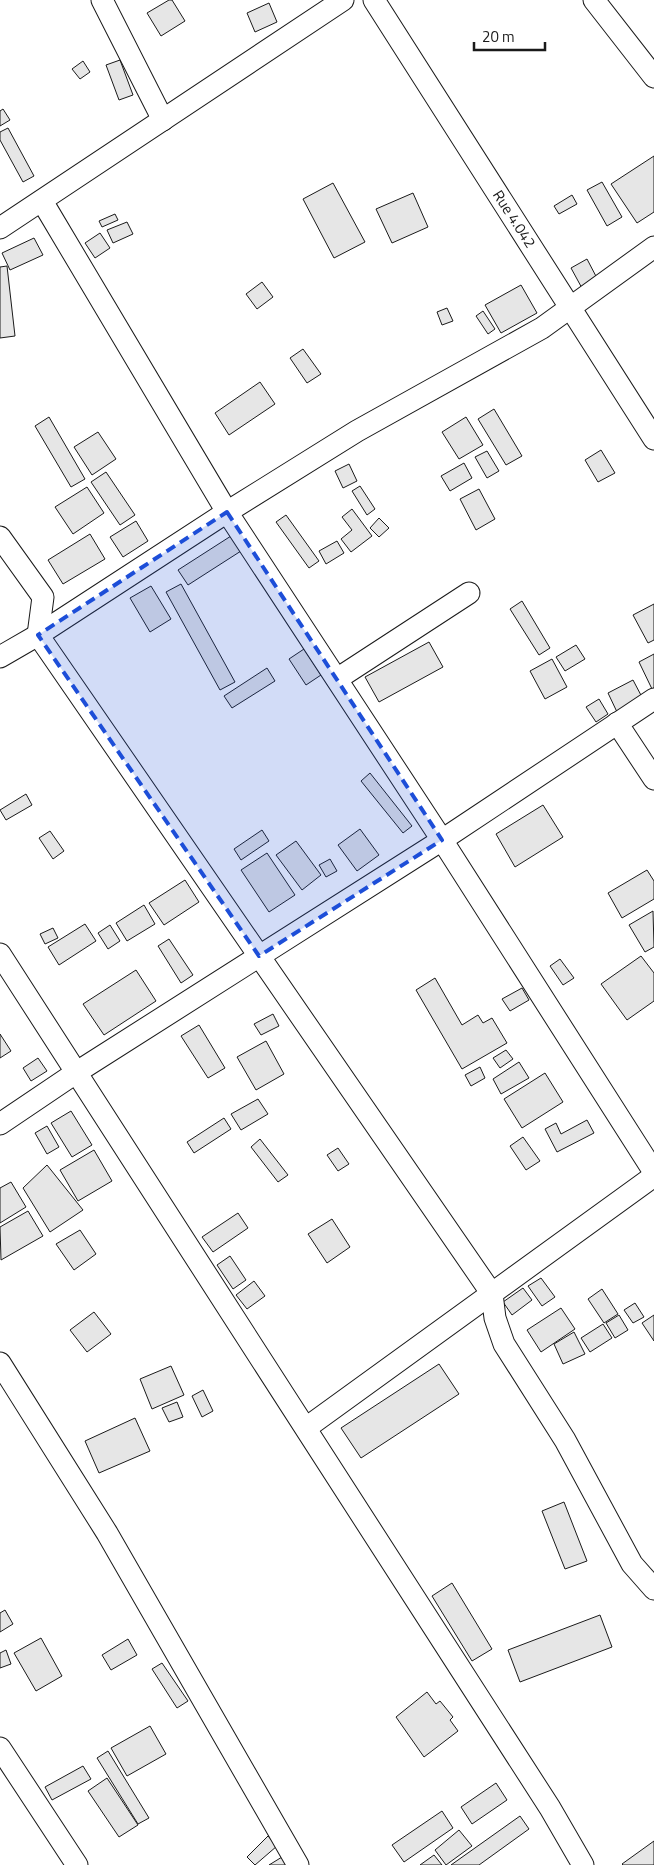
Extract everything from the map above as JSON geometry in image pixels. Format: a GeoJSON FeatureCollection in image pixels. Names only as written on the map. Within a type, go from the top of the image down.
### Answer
{"type":"FeatureCollection","features":[{"type":"Feature","properties":{"kind":"street"},"geometry":{"type":"LineString","coordinates":[[102,0],[163,120]]}},
{"type":"Feature","properties":{"kind":"street"},"geometry":{"type":"LineString","coordinates":[[0,228],[342,0]]}},
{"type":"Feature","properties":{"kind":"street","name":"Rue 4.042"},"geometry":{"type":"LineString","coordinates":[[374,0],[654,438]]}},
{"type":"Feature","properties":{"kind":"street"},"geometry":{"type":"LineString","coordinates":[[594,0],[654,77]]}},
{"type":"Feature","properties":{"kind":"street"},"geometry":{"type":"LineString","coordinates":[[42,201],[227,512],[442,840],[654,1172]]}},
{"type":"Feature","properties":{"kind":"street"},"geometry":{"type":"LineString","coordinates":[[0,657],[38,635],[227,512],[357,431],[542,328],[654,247]]}},
{"type":"Feature","properties":{"kind":"street"},"geometry":{"type":"LineString","coordinates":[[0,537],[43,597],[38,635],[492,1294],[495,1318],[504,1344],[565,1440],[632,1564],[654,1589]]}},
{"type":"Feature","properties":{"kind":"street"},"geometry":{"type":"LineString","coordinates":[[337,679],[470,593]]}},
{"type":"Feature","properties":{"kind":"street"},"geometry":{"type":"LineString","coordinates":[[0,1124],[77,1072],[442,840],[654,699]]}},
{"type":"Feature","properties":{"kind":"street"},"geometry":{"type":"LineString","coordinates":[[617,723],[654,779]]}},
{"type":"Feature","properties":{"kind":"street"},"geometry":{"type":"LineString","coordinates":[[0,954],[306,1428],[544,1800],[583,1865]]}},
{"type":"Feature","properties":{"kind":"street"},"geometry":{"type":"LineString","coordinates":[[306,1428],[654,1176]]}},
{"type":"Feature","properties":{"kind":"street"},"geometry":{"type":"LineString","coordinates":[[0,1363],[107,1533],[298,1865]]}},
{"type":"Feature","properties":{"kind":"street"},"geometry":{"type":"LineString","coordinates":[[0,1748],[77,1865]]}},
{"type":"Feature","properties":{"kind":"highlighted area"},"geometry":{"type":"Polygon","coordinates":[[[227,512],[442,840],[259,956],[38,635],[227,512]]]}},
{"type":"Feature","properties":{"kind":"building"},"geometry":{"type":"Polygon","coordinates":[[[172,0],[185,21],[161,36],[147,13],[172,0]]]}},
{"type":"Feature","properties":{"kind":"building"},"geometry":{"type":"Polygon","coordinates":[[[269,3],[277,22],[255,32],[247,13],[269,3]]]}},
{"type":"Feature","properties":{"kind":"building"},"geometry":{"type":"Polygon","coordinates":[[[120,60],[133,95],[119,100],[106,65],[120,60]]]}},
{"type":"Feature","properties":{"kind":"building"},"geometry":{"type":"Polygon","coordinates":[[[83,61],[90,72],[80,79],[72,69],[83,61]]]}},
{"type":"Feature","properties":{"kind":"building"},"geometry":{"type":"Polygon","coordinates":[[[3,109],[10,120],[0,126],[0,111],[3,109]]]}},
{"type":"Feature","properties":{"kind":"building"},"geometry":{"type":"Polygon","coordinates":[[[8,128],[34,176],[23,182],[0,140],[0,132],[8,128]]]}},
{"type":"Feature","properties":{"kind":"building"},"geometry":{"type":"Polygon","coordinates":[[[654,156],[654,212],[637,223],[611,184],[654,156]]]}},
{"type":"Feature","properties":{"kind":"building"},"geometry":{"type":"Polygon","coordinates":[[[602,182],[622,217],[607,226],[587,190],[602,182]]]}},
{"type":"Feature","properties":{"kind":"building"},"geometry":{"type":"Polygon","coordinates":[[[333,183],[365,242],[334,258],[303,199],[333,183]]]}},
{"type":"Feature","properties":{"kind":"building"},"geometry":{"type":"Polygon","coordinates":[[[413,193],[428,227],[392,243],[376,209],[413,193]]]}},
{"type":"Feature","properties":{"kind":"building"},"geometry":{"type":"Polygon","coordinates":[[[572,195],[577,204],[559,214],[554,206],[572,195]]]}},
{"type":"Feature","properties":{"kind":"building"},"geometry":{"type":"Polygon","coordinates":[[[115,214],[118,220],[102,227],[99,221],[115,214]]]}},
{"type":"Feature","properties":{"kind":"building"},"geometry":{"type":"Polygon","coordinates":[[[127,222],[133,234],[113,243],[107,230],[127,222]]]}},
{"type":"Feature","properties":{"kind":"building"},"geometry":{"type":"Polygon","coordinates":[[[100,233],[110,248],[95,258],[85,243],[100,233]]]}},
{"type":"Feature","properties":{"kind":"building"},"geometry":{"type":"Polygon","coordinates":[[[34,238],[43,255],[10,270],[2,253],[34,238]]]}},
{"type":"Feature","properties":{"kind":"building"},"geometry":{"type":"Polygon","coordinates":[[[587,259],[599,282],[583,290],[571,268],[587,259]]]}},
{"type":"Feature","properties":{"kind":"building"},"geometry":{"type":"Polygon","coordinates":[[[7,266],[15,336],[0,338],[0,267],[7,266]]]}},
{"type":"Feature","properties":{"kind":"building"},"geometry":{"type":"Polygon","coordinates":[[[262,282],[273,297],[257,309],[246,294],[262,282]]]}},
{"type":"Feature","properties":{"kind":"building"},"geometry":{"type":"Polygon","coordinates":[[[521,285],[537,313],[501,333],[485,305],[521,285]]]}},
{"type":"Feature","properties":{"kind":"building"},"geometry":{"type":"Polygon","coordinates":[[[447,308],[453,321],[442,325],[437,312],[447,308]]]}},
{"type":"Feature","properties":{"kind":"building"},"geometry":{"type":"Polygon","coordinates":[[[483,311],[495,329],[488,334],[476,316],[483,311]]]}},
{"type":"Feature","properties":{"kind":"building"},"geometry":{"type":"Polygon","coordinates":[[[303,349],[321,374],[307,383],[290,358],[303,349]]]}},
{"type":"Feature","properties":{"kind":"building"},"geometry":{"type":"Polygon","coordinates":[[[260,382],[275,404],[229,435],[215,413],[260,382]]]}},
{"type":"Feature","properties":{"kind":"building"},"geometry":{"type":"Polygon","coordinates":[[[494,409],[522,456],[506,465],[478,419],[494,409]]]}},
{"type":"Feature","properties":{"kind":"building"},"geometry":{"type":"Polygon","coordinates":[[[49,417],[85,479],[71,487],[35,426],[49,417]]]}},
{"type":"Feature","properties":{"kind":"building"},"geometry":{"type":"Polygon","coordinates":[[[466,417],[483,445],[459,459],[442,432],[466,417]]]}},
{"type":"Feature","properties":{"kind":"building"},"geometry":{"type":"Polygon","coordinates":[[[98,432],[116,459],[92,475],[74,447],[98,432]]]}},
{"type":"Feature","properties":{"kind":"building"},"geometry":{"type":"Polygon","coordinates":[[[601,450],[615,473],[598,482],[585,460],[601,450]]]}},
{"type":"Feature","properties":{"kind":"building"},"geometry":{"type":"Polygon","coordinates":[[[487,451],[499,471],[487,478],[475,457],[487,451]]]}},
{"type":"Feature","properties":{"kind":"building"},"geometry":{"type":"Polygon","coordinates":[[[464,463],[472,478],[450,491],[441,476],[464,463]]]}},
{"type":"Feature","properties":{"kind":"building"},"geometry":{"type":"Polygon","coordinates":[[[349,464],[357,481],[343,488],[335,471],[349,464]]]}},
{"type":"Feature","properties":{"kind":"building"},"geometry":{"type":"Polygon","coordinates":[[[106,472],[135,515],[120,525],[91,482],[106,472]]]}},
{"type":"Feature","properties":{"kind":"building"},"geometry":{"type":"Polygon","coordinates":[[[360,486],[375,509],[367,515],[352,491],[360,486]]]}},
{"type":"Feature","properties":{"kind":"building"},"geometry":{"type":"Polygon","coordinates":[[[87,487],[104,513],[73,534],[55,507],[87,487]]]}},
{"type":"Feature","properties":{"kind":"building"},"geometry":{"type":"Polygon","coordinates":[[[479,489],[495,519],[476,530],[460,499],[479,489]]]}},
{"type":"Feature","properties":{"kind":"building"},"geometry":{"type":"Polygon","coordinates":[[[352,509],[372,536],[351,552],[341,539],[352,530],[342,517],[352,509]]]}},
{"type":"Feature","properties":{"kind":"building"},"geometry":{"type":"Polygon","coordinates":[[[286,515],[319,561],[309,568],[276,522],[286,515]]]}},
{"type":"Feature","properties":{"kind":"building"},"geometry":{"type":"Polygon","coordinates":[[[379,518],[389,528],[379,537],[370,528],[379,518]]]}},
{"type":"Feature","properties":{"kind":"building"},"geometry":{"type":"Polygon","coordinates":[[[136,521],[148,541],[123,557],[110,537],[136,521]]]}},
{"type":"Feature","properties":{"kind":"building"},"geometry":{"type":"Polygon","coordinates":[[[90,534],[105,559],[63,584],[48,560],[90,534]]]}},
{"type":"Feature","properties":{"kind":"building"},"geometry":{"type":"Polygon","coordinates":[[[231,536],[241,551],[188,585],[178,570],[231,536]]]}},
{"type":"Feature","properties":{"kind":"building"},"geometry":{"type":"Polygon","coordinates":[[[337,541],[344,553],[326,564],[319,551],[337,541]]]}},
{"type":"Feature","properties":{"kind":"building"},"geometry":{"type":"Polygon","coordinates":[[[181,584],[235,682],[220,690],[166,592],[181,584]]]}},
{"type":"Feature","properties":{"kind":"building"},"geometry":{"type":"Polygon","coordinates":[[[151,586],[171,619],[150,632],[130,598],[151,586]]]}},
{"type":"Feature","properties":{"kind":"building"},"geometry":{"type":"Polygon","coordinates":[[[522,601],[550,648],[539,655],[510,609],[522,601]]]}},
{"type":"Feature","properties":{"kind":"building"},"geometry":{"type":"Polygon","coordinates":[[[654,604],[654,640],[648,643],[633,615],[654,604]]]}},
{"type":"Feature","properties":{"kind":"building"},"geometry":{"type":"Polygon","coordinates":[[[429,642],[443,667],[379,702],[365,677],[429,642]]]}},
{"type":"Feature","properties":{"kind":"building"},"geometry":{"type":"Polygon","coordinates":[[[576,645],[585,659],[565,671],[556,657],[576,645]]]}},
{"type":"Feature","properties":{"kind":"building"},"geometry":{"type":"Polygon","coordinates":[[[304,649],[321,675],[306,685],[289,659],[304,649]]]}},
{"type":"Feature","properties":{"kind":"building"},"geometry":{"type":"Polygon","coordinates":[[[654,654],[654,688],[652,689],[639,662],[654,654]]]}},
{"type":"Feature","properties":{"kind":"building"},"geometry":{"type":"Polygon","coordinates":[[[552,659],[567,687],[545,699],[530,671],[552,659]]]}},
{"type":"Feature","properties":{"kind":"building"},"geometry":{"type":"Polygon","coordinates":[[[267,668],[275,681],[232,708],[224,696],[267,668]]]}},
{"type":"Feature","properties":{"kind":"building"},"geometry":{"type":"Polygon","coordinates":[[[633,680],[643,699],[617,712],[608,693],[633,680]]]}},
{"type":"Feature","properties":{"kind":"building"},"geometry":{"type":"Polygon","coordinates":[[[599,699],[608,714],[596,722],[586,707],[599,699]]]}},
{"type":"Feature","properties":{"kind":"building"},"geometry":{"type":"Polygon","coordinates":[[[370,773],[412,826],[403,833],[361,781],[370,773]]]}},
{"type":"Feature","properties":{"kind":"building"},"geometry":{"type":"Polygon","coordinates":[[[26,794],[32,805],[6,820],[0,810],[26,794]]]}},
{"type":"Feature","properties":{"kind":"building"},"geometry":{"type":"Polygon","coordinates":[[[543,805],[563,837],[515,867],[496,834],[543,805]]]}},
{"type":"Feature","properties":{"kind":"building"},"geometry":{"type":"Polygon","coordinates":[[[360,829],[379,855],[357,871],[338,845],[360,829]]]}},
{"type":"Feature","properties":{"kind":"building"},"geometry":{"type":"Polygon","coordinates":[[[262,830],[269,841],[241,860],[234,849],[262,830]]]}},
{"type":"Feature","properties":{"kind":"building"},"geometry":{"type":"Polygon","coordinates":[[[50,831],[64,851],[53,859],[39,838],[50,831]]]}},
{"type":"Feature","properties":{"kind":"building"},"geometry":{"type":"Polygon","coordinates":[[[296,841],[321,875],[302,890],[276,855],[296,841]]]}},
{"type":"Feature","properties":{"kind":"building"},"geometry":{"type":"Polygon","coordinates":[[[267,853],[295,895],[269,912],[241,870],[267,853]]]}},
{"type":"Feature","properties":{"kind":"building"},"geometry":{"type":"Polygon","coordinates":[[[330,859],[337,871],[326,877],[319,865],[330,859]]]}},
{"type":"Feature","properties":{"kind":"building"},"geometry":{"type":"Polygon","coordinates":[[[647,870],[654,881],[654,899],[622,918],[608,893],[647,870]]]}},
{"type":"Feature","properties":{"kind":"building"},"geometry":{"type":"Polygon","coordinates":[[[185,880],[199,902],[164,925],[149,903],[185,880]]]}},
{"type":"Feature","properties":{"kind":"building"},"geometry":{"type":"Polygon","coordinates":[[[144,905],[155,924],[127,941],[116,923],[144,905]]]}},
{"type":"Feature","properties":{"kind":"building"},"geometry":{"type":"Polygon","coordinates":[[[653,911],[654,947],[645,952],[629,925],[653,911]]]}},
{"type":"Feature","properties":{"kind":"building"},"geometry":{"type":"Polygon","coordinates":[[[85,924],[96,941],[59,965],[48,947],[85,924]]]}},
{"type":"Feature","properties":{"kind":"building"},"geometry":{"type":"Polygon","coordinates":[[[110,925],[120,941],[108,949],[98,933],[110,925]]]}},
{"type":"Feature","properties":{"kind":"building"},"geometry":{"type":"Polygon","coordinates":[[[53,928],[58,938],[45,944],[40,934],[53,928]]]}},
{"type":"Feature","properties":{"kind":"building"},"geometry":{"type":"Polygon","coordinates":[[[169,939],[193,975],[181,983],[158,946],[169,939]]]}},
{"type":"Feature","properties":{"kind":"building"},"geometry":{"type":"Polygon","coordinates":[[[641,956],[654,973],[654,1001],[627,1020],[601,984],[641,956]]]}},
{"type":"Feature","properties":{"kind":"building"},"geometry":{"type":"Polygon","coordinates":[[[560,959],[574,978],[563,985],[550,966],[560,959]]]}},
{"type":"Feature","properties":{"kind":"building"},"geometry":{"type":"Polygon","coordinates":[[[136,970],[156,1001],[104,1035],[83,1004],[136,970]]]}},
{"type":"Feature","properties":{"kind":"building"},"geometry":{"type":"Polygon","coordinates":[[[435,978],[462,1025],[478,1015],[483,1023],[492,1018],[507,1043],[462,1069],[416,990],[435,978]]]}},
{"type":"Feature","properties":{"kind":"building"},"geometry":{"type":"Polygon","coordinates":[[[522,988],[529,1000],[510,1011],[502,999],[522,988]]]}},
{"type":"Feature","properties":{"kind":"building"},"geometry":{"type":"Polygon","coordinates":[[[273,1014],[279,1026],[261,1035],[254,1024],[273,1014]]]}},
{"type":"Feature","properties":{"kind":"building"},"geometry":{"type":"Polygon","coordinates":[[[199,1025],[225,1068],[208,1078],[181,1036],[199,1025]]]}},
{"type":"Feature","properties":{"kind":"building"},"geometry":{"type":"Polygon","coordinates":[[[0,1034],[11,1051],[0,1058],[0,1034]]]}},
{"type":"Feature","properties":{"kind":"building"},"geometry":{"type":"Polygon","coordinates":[[[266,1041],[284,1074],[256,1090],[237,1057],[266,1041]]]}},
{"type":"Feature","properties":{"kind":"building"},"geometry":{"type":"Polygon","coordinates":[[[506,1050],[513,1059],[500,1068],[493,1058],[506,1050]]]}},
{"type":"Feature","properties":{"kind":"building"},"geometry":{"type":"Polygon","coordinates":[[[38,1058],[47,1071],[31,1081],[23,1068],[38,1058]]]}},
{"type":"Feature","properties":{"kind":"building"},"geometry":{"type":"Polygon","coordinates":[[[519,1062],[529,1078],[501,1094],[493,1079],[519,1062]]]}},
{"type":"Feature","properties":{"kind":"building"},"geometry":{"type":"Polygon","coordinates":[[[480,1067],[485,1078],[471,1086],[465,1075],[480,1067]]]}},
{"type":"Feature","properties":{"kind":"building"},"geometry":{"type":"Polygon","coordinates":[[[545,1073],[563,1102],[522,1128],[504,1099],[545,1073]]]}},
{"type":"Feature","properties":{"kind":"building"},"geometry":{"type":"Polygon","coordinates":[[[258,1099],[268,1114],[241,1130],[231,1114],[258,1099]]]}},
{"type":"Feature","properties":{"kind":"building"},"geometry":{"type":"Polygon","coordinates":[[[71,1111],[92,1145],[72,1157],[51,1123],[71,1111]]]}},
{"type":"Feature","properties":{"kind":"building"},"geometry":{"type":"Polygon","coordinates":[[[224,1118],[231,1129],[194,1153],[187,1142],[224,1118]]]}},
{"type":"Feature","properties":{"kind":"building"},"geometry":{"type":"Polygon","coordinates":[[[587,1120],[594,1133],[557,1152],[545,1129],[556,1123],[561,1134],[587,1120]]]}},
{"type":"Feature","properties":{"kind":"building"},"geometry":{"type":"Polygon","coordinates":[[[47,1126],[59,1147],[47,1154],[35,1133],[47,1126]]]}},
{"type":"Feature","properties":{"kind":"building"},"geometry":{"type":"Polygon","coordinates":[[[523,1137],[540,1161],[526,1170],[510,1146],[523,1137]]]}},
{"type":"Feature","properties":{"kind":"building"},"geometry":{"type":"Polygon","coordinates":[[[260,1139],[288,1175],[278,1182],[251,1147],[260,1139]]]}},
{"type":"Feature","properties":{"kind":"building"},"geometry":{"type":"Polygon","coordinates":[[[338,1148],[349,1164],[338,1171],[327,1155],[338,1148]]]}},
{"type":"Feature","properties":{"kind":"building"},"geometry":{"type":"Polygon","coordinates":[[[94,1150],[112,1181],[78,1201],[60,1170],[94,1150]]]}},
{"type":"Feature","properties":{"kind":"building"},"geometry":{"type":"Polygon","coordinates":[[[47,1165],[83,1210],[50,1232],[23,1188],[47,1165]]]}},
{"type":"Feature","properties":{"kind":"building"},"geometry":{"type":"Polygon","coordinates":[[[11,1182],[26,1207],[0,1223],[0,1188],[11,1182]]]}},
{"type":"Feature","properties":{"kind":"building"},"geometry":{"type":"Polygon","coordinates":[[[28,1211],[43,1236],[1,1260],[0,1227],[28,1211]]]}},
{"type":"Feature","properties":{"kind":"building"},"geometry":{"type":"Polygon","coordinates":[[[238,1213],[248,1228],[213,1252],[202,1237],[238,1213]]]}},
{"type":"Feature","properties":{"kind":"building"},"geometry":{"type":"Polygon","coordinates":[[[332,1219],[350,1247],[327,1263],[308,1234],[332,1219]]]}},
{"type":"Feature","properties":{"kind":"building"},"geometry":{"type":"Polygon","coordinates":[[[80,1230],[96,1254],[74,1270],[56,1244],[80,1230]]]}},
{"type":"Feature","properties":{"kind":"building"},"geometry":{"type":"Polygon","coordinates":[[[230,1256],[246,1280],[233,1289],[217,1265],[230,1256]]]}},
{"type":"Feature","properties":{"kind":"building"},"geometry":{"type":"Polygon","coordinates":[[[541,1278],[555,1297],[542,1306],[528,1286],[541,1278]]]}},
{"type":"Feature","properties":{"kind":"building"},"geometry":{"type":"Polygon","coordinates":[[[254,1281],[265,1296],[247,1309],[236,1295],[254,1281]]]}},
{"type":"Feature","properties":{"kind":"building"},"geometry":{"type":"Polygon","coordinates":[[[523,1288],[532,1300],[512,1315],[503,1302],[523,1288]]]}},
{"type":"Feature","properties":{"kind":"building"},"geometry":{"type":"Polygon","coordinates":[[[602,1289],[618,1314],[604,1323],[588,1299],[602,1289]]]}},
{"type":"Feature","properties":{"kind":"building"},"geometry":{"type":"Polygon","coordinates":[[[635,1303],[644,1317],[633,1323],[624,1310],[635,1303]]]}},
{"type":"Feature","properties":{"kind":"building"},"geometry":{"type":"Polygon","coordinates":[[[561,1308],[575,1329],[541,1352],[527,1330],[561,1308]]]}},
{"type":"Feature","properties":{"kind":"building"},"geometry":{"type":"Polygon","coordinates":[[[94,1312],[111,1334],[87,1352],[70,1330],[94,1312]]]}},
{"type":"Feature","properties":{"kind":"building"},"geometry":{"type":"Polygon","coordinates":[[[619,1315],[628,1330],[615,1338],[606,1323],[619,1315]]]}},
{"type":"Feature","properties":{"kind":"building"},"geometry":{"type":"Polygon","coordinates":[[[654,1315],[654,1341],[642,1323],[654,1315]]]}},
{"type":"Feature","properties":{"kind":"building"},"geometry":{"type":"Polygon","coordinates":[[[603,1324],[612,1338],[590,1352],[581,1338],[603,1324]]]}},
{"type":"Feature","properties":{"kind":"building"},"geometry":{"type":"Polygon","coordinates":[[[574,1332],[585,1354],[563,1364],[554,1344],[574,1332]]]}},
{"type":"Feature","properties":{"kind":"building"},"geometry":{"type":"Polygon","coordinates":[[[439,1364],[459,1394],[361,1458],[341,1428],[439,1364]]]}},
{"type":"Feature","properties":{"kind":"building"},"geometry":{"type":"Polygon","coordinates":[[[171,1366],[184,1395],[152,1409],[140,1379],[171,1366]]]}},
{"type":"Feature","properties":{"kind":"building"},"geometry":{"type":"Polygon","coordinates":[[[203,1390],[213,1411],[202,1417],[192,1396],[203,1390]]]}},
{"type":"Feature","properties":{"kind":"building"},"geometry":{"type":"Polygon","coordinates":[[[177,1402],[183,1417],[169,1422],[162,1408],[177,1402]]]}},
{"type":"Feature","properties":{"kind":"building"},"geometry":{"type":"Polygon","coordinates":[[[135,1418],[150,1451],[99,1473],[85,1441],[135,1418]]]}},
{"type":"Feature","properties":{"kind":"building"},"geometry":{"type":"Polygon","coordinates":[[[564,1502],[587,1561],[565,1569],[542,1511],[564,1502]]]}},
{"type":"Feature","properties":{"kind":"building"},"geometry":{"type":"Polygon","coordinates":[[[452,1583],[492,1649],[472,1661],[432,1596],[452,1583]]]}},
{"type":"Feature","properties":{"kind":"building"},"geometry":{"type":"Polygon","coordinates":[[[5,1610],[13,1624],[0,1632],[0,1613],[5,1610]]]}},
{"type":"Feature","properties":{"kind":"building"},"geometry":{"type":"Polygon","coordinates":[[[600,1615],[612,1647],[520,1682],[508,1650],[600,1615]]]}},
{"type":"Feature","properties":{"kind":"building"},"geometry":{"type":"Polygon","coordinates":[[[41,1638],[62,1676],[36,1691],[14,1653],[41,1638]]]}},
{"type":"Feature","properties":{"kind":"building"},"geometry":{"type":"Polygon","coordinates":[[[128,1639],[137,1655],[111,1670],[102,1655],[128,1639]]]}},
{"type":"Feature","properties":{"kind":"building"},"geometry":{"type":"Polygon","coordinates":[[[6,1650],[11,1664],[0,1668],[0,1653],[6,1650]]]}},
{"type":"Feature","properties":{"kind":"building"},"geometry":{"type":"Polygon","coordinates":[[[162,1663],[188,1701],[177,1708],[152,1669],[162,1663]]]}},
{"type":"Feature","properties":{"kind":"building"},"geometry":{"type":"Polygon","coordinates":[[[427,1692],[436,1704],[440,1701],[453,1717],[450,1720],[458,1731],[424,1757],[396,1717],[427,1692]]]}},
{"type":"Feature","properties":{"kind":"building"},"geometry":{"type":"Polygon","coordinates":[[[150,1726],[166,1754],[127,1776],[111,1748],[150,1726]]]}},
{"type":"Feature","properties":{"kind":"building"},"geometry":{"type":"Polygon","coordinates":[[[108,1751],[149,1818],[138,1824],[97,1758],[108,1751]]]}},
{"type":"Feature","properties":{"kind":"building"},"geometry":{"type":"Polygon","coordinates":[[[83,1766],[91,1779],[52,1800],[45,1787],[83,1766]]]}},
{"type":"Feature","properties":{"kind":"building"},"geometry":{"type":"Polygon","coordinates":[[[107,1778],[138,1825],[119,1837],[88,1791],[107,1778]]]}},
{"type":"Feature","properties":{"kind":"building"},"geometry":{"type":"Polygon","coordinates":[[[496,1783],[507,1800],[472,1824],[461,1807],[496,1783]]]}},
{"type":"Feature","properties":{"kind":"building"},"geometry":{"type":"Polygon","coordinates":[[[442,1811],[453,1828],[404,1862],[392,1845],[442,1811]]]}},
{"type":"Feature","properties":{"kind":"building"},"geometry":{"type":"Polygon","coordinates":[[[520,1816],[529,1829],[479,1865],[451,1865],[520,1816]]]}},
{"type":"Feature","properties":{"kind":"building"},"geometry":{"type":"Polygon","coordinates":[[[459,1830],[472,1846],[446,1865],[435,1850],[459,1830]]]}},
{"type":"Feature","properties":{"kind":"building"},"geometry":{"type":"Polygon","coordinates":[[[268,1836],[277,1846],[255,1865],[247,1857],[268,1836]]]}},
{"type":"Feature","properties":{"kind":"building"},"geometry":{"type":"Polygon","coordinates":[[[654,1841],[654,1865],[622,1864],[654,1841]]]}},
{"type":"Feature","properties":{"kind":"building"},"geometry":{"type":"Polygon","coordinates":[[[434,1855],[442,1865],[420,1865],[434,1855]]]}},
{"type":"Feature","properties":{"kind":"building"},"geometry":{"type":"Polygon","coordinates":[[[282,1857],[287,1865],[269,1865],[282,1857]]]}}]}
